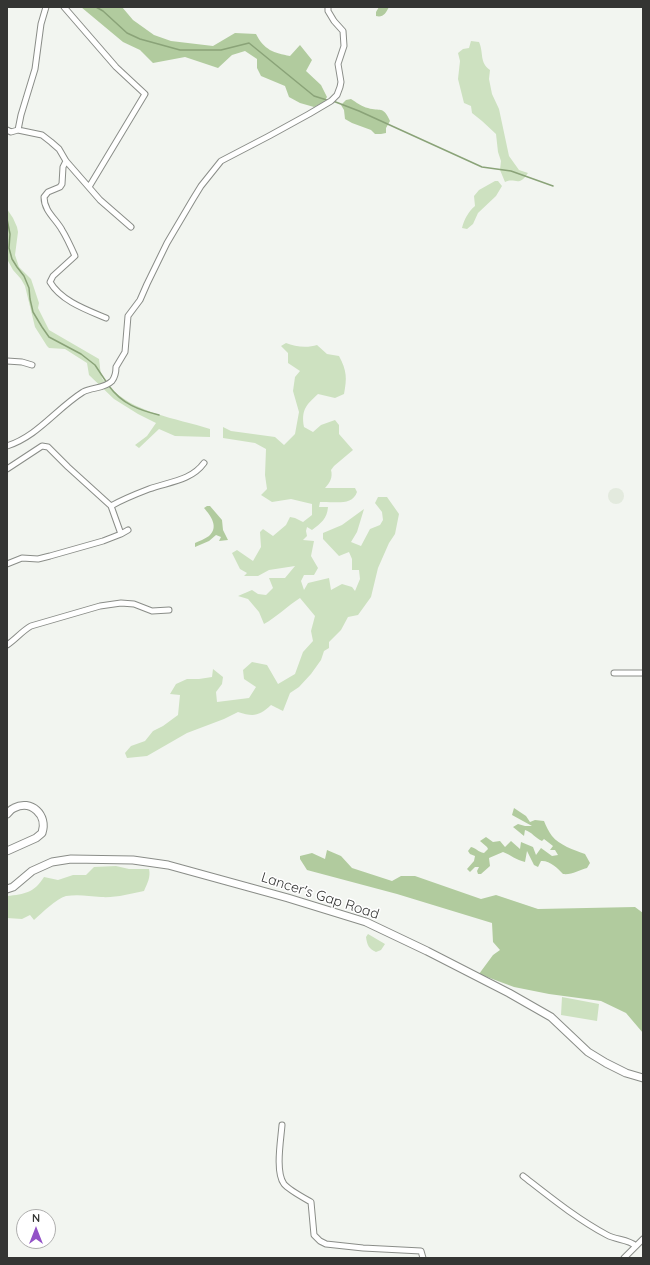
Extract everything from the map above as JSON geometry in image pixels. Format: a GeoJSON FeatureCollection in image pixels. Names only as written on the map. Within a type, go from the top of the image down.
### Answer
{"type":"FeatureCollection","features":[{"type":"Feature","properties":{"kind":"main road"},"geometry":{"type":"LineString","coordinates":[[7,814],[13,808],[21,806],[33,807],[42,817],[44,823],[42,833],[36,838],[7,851]]}},
{"type":"Feature","properties":{"kind":"main road","name":"Lancer's Gap Road"},"geometry":{"type":"LineString","coordinates":[[7,889],[13,887],[32,871],[52,862],[71,859],[133,860],[168,865],[288,898],[366,922],[427,951],[509,993],[551,1017],[588,1052],[606,1064],[626,1073],[643,1078]]}},
{"type":"Feature","properties":{"kind":"street"},"geometry":{"type":"LineString","coordinates":[[18,130],[35,69],[41,24],[46,7]]}},
{"type":"Feature","properties":{"kind":"street"},"geometry":{"type":"LineString","coordinates":[[64,7],[116,67],[145,94],[89,187]]}},
{"type":"Feature","properties":{"kind":"street"},"geometry":{"type":"LineString","coordinates":[[7,446],[37,430],[68,403],[85,391],[108,384],[113,379],[116,366],[125,352],[128,316],[140,300],[167,243],[197,192],[221,161],[309,114],[331,101],[337,95],[341,82],[338,64],[344,46],[343,31],[334,21],[328,11],[328,7]]}},
{"type":"Feature","properties":{"kind":"street"},"geometry":{"type":"LineString","coordinates":[[7,130],[10,132],[18,130],[42,135],[59,149],[66,160],[100,200],[130,227]]}},
{"type":"Feature","properties":{"kind":"street"},"geometry":{"type":"LineString","coordinates":[[66,160],[63,167],[62,184],[60,187],[48,192],[44,197],[44,203],[47,210],[61,228],[75,256],[53,276],[50,282],[54,289],[66,298],[106,318]]}},
{"type":"Feature","properties":{"kind":"street"},"geometry":{"type":"LineString","coordinates":[[7,361],[22,362],[32,365]]}},
{"type":"Feature","properties":{"kind":"street"},"geometry":{"type":"LineString","coordinates":[[7,469],[42,446],[48,447],[111,506],[121,534]]}},
{"type":"Feature","properties":{"kind":"street"},"geometry":{"type":"LineString","coordinates":[[111,506],[149,489],[190,476],[199,470],[204,463]]}},
{"type":"Feature","properties":{"kind":"street"},"geometry":{"type":"LineString","coordinates":[[7,564],[22,558],[50,556],[103,541],[128,530]]}},
{"type":"Feature","properties":{"kind":"street"},"geometry":{"type":"LineString","coordinates":[[7,645],[23,630],[31,626],[100,606],[127,603],[152,611],[169,610]]}},
{"type":"Feature","properties":{"kind":"street"},"geometry":{"type":"LineString","coordinates":[[614,673],[643,673]]}},
{"type":"Feature","properties":{"kind":"street"},"geometry":{"type":"LineString","coordinates":[[282,1125],[279,1154],[281,1174],[284,1184],[311,1202],[314,1235],[317,1238],[326,1244],[342,1246],[421,1251],[423,1258]]}},
{"type":"Feature","properties":{"kind":"street"},"geometry":{"type":"LineString","coordinates":[[523,1176],[564,1208],[608,1236],[632,1243],[636,1246]]}},
{"type":"Feature","properties":{"kind":"street"},"geometry":{"type":"LineString","coordinates":[[624,1258],[643,1239]]}},
{"type":"Feature","properties":{"kind":"shaded area"},"geometry":{"type":"Polygon","coordinates":[[[616,488],[622,490],[624,496],[622,502],[616,504],[610,502],[608,496],[610,490],[616,488]]]}},
{"type":"Feature","properties":{"kind":"green space"},"geometry":{"type":"Polygon","coordinates":[[[81,7],[122,7],[133,20],[154,35],[171,41],[213,46],[235,33],[256,34],[262,44],[270,50],[279,54],[290,56],[300,45],[312,60],[306,71],[321,85],[327,97],[324,102],[314,107],[300,103],[289,97],[285,86],[261,76],[257,68],[257,59],[245,51],[232,55],[218,68],[185,57],[153,63],[140,50],[123,42],[81,7]]]}},
{"type":"Feature","properties":{"kind":"green space"},"geometry":{"type":"Polygon","coordinates":[[[379,7],[389,7],[382,16],[376,16],[376,12],[379,7]]]}},
{"type":"Feature","properties":{"kind":"green space"},"geometry":{"type":"Polygon","coordinates":[[[471,41],[479,42],[484,64],[490,70],[489,79],[492,94],[499,109],[509,156],[519,170],[528,173],[522,180],[505,182],[500,170],[501,161],[498,152],[496,134],[472,113],[471,106],[464,103],[458,79],[460,61],[458,53],[463,49],[469,48],[471,41]]]}},
{"type":"Feature","properties":{"kind":"green space"},"geometry":{"type":"Polygon","coordinates":[[[351,99],[364,107],[383,111],[388,116],[390,121],[386,128],[386,133],[375,134],[371,130],[345,119],[344,110],[341,105],[346,100],[351,99]]]}},
{"type":"Feature","properties":{"kind":"green space"},"geometry":{"type":"Polygon","coordinates":[[[495,181],[498,181],[502,186],[496,196],[478,213],[473,224],[467,229],[462,228],[467,216],[475,206],[474,196],[479,190],[495,181]]]}},
{"type":"Feature","properties":{"kind":"green space"},"geometry":{"type":"Polygon","coordinates":[[[7,209],[17,227],[18,232],[15,255],[19,267],[31,279],[39,303],[38,308],[49,330],[99,359],[102,379],[129,402],[155,413],[210,429],[210,437],[175,436],[159,429],[139,448],[135,445],[147,436],[156,423],[114,399],[89,375],[87,363],[65,349],[49,348],[35,327],[25,286],[7,259],[7,209]]]}},
{"type":"Feature","properties":{"kind":"green space"},"geometry":{"type":"Polygon","coordinates":[[[286,343],[302,347],[317,345],[327,354],[339,356],[342,361],[346,375],[344,394],[335,398],[318,394],[305,408],[303,421],[304,427],[313,432],[321,425],[335,420],[339,425],[339,434],[353,450],[331,470],[331,480],[325,488],[355,488],[357,492],[351,500],[341,502],[320,502],[319,507],[328,507],[325,518],[312,530],[307,527],[307,536],[303,540],[314,541],[311,556],[318,568],[314,575],[304,575],[301,581],[304,590],[308,583],[329,578],[331,590],[342,584],[352,587],[355,591],[360,579],[359,570],[352,570],[352,559],[349,552],[339,556],[323,539],[323,533],[342,525],[364,509],[357,532],[351,542],[361,546],[370,529],[380,525],[383,520],[382,512],[375,503],[378,497],[387,497],[399,514],[395,534],[389,543],[378,568],[371,597],[358,615],[348,617],[341,630],[329,642],[329,648],[324,651],[321,660],[311,674],[299,687],[290,693],[283,711],[271,705],[260,713],[252,715],[238,712],[187,733],[147,756],[127,758],[125,753],[131,746],[145,741],[153,731],[178,715],[180,695],[170,694],[176,684],[187,679],[212,677],[213,669],[223,677],[222,684],[216,692],[217,702],[249,698],[256,687],[244,679],[243,670],[252,662],[267,665],[278,684],[295,674],[303,652],[313,641],[311,631],[315,616],[300,598],[264,624],[259,612],[248,599],[238,596],[252,590],[258,594],[266,595],[273,588],[269,578],[285,578],[295,566],[269,570],[258,576],[244,576],[247,573],[240,569],[232,553],[237,550],[253,561],[261,547],[260,532],[263,529],[273,536],[286,525],[290,517],[303,522],[312,515],[312,504],[291,499],[272,502],[261,495],[267,489],[265,475],[266,449],[255,443],[223,438],[223,427],[231,431],[275,437],[284,445],[295,434],[299,412],[293,391],[295,377],[300,371],[288,363],[288,353],[281,346],[286,343]]]}},
{"type":"Feature","properties":{"kind":"green space"},"geometry":{"type":"Polygon","coordinates":[[[210,506],[222,520],[223,530],[228,540],[219,541],[221,537],[216,535],[209,541],[195,547],[195,543],[212,533],[214,525],[209,514],[204,508],[210,506]]]}},
{"type":"Feature","properties":{"kind":"green space"},"geometry":{"type":"Polygon","coordinates":[[[514,808],[526,816],[530,822],[535,820],[544,821],[555,839],[567,847],[585,854],[590,863],[587,868],[572,873],[563,874],[556,867],[544,861],[541,861],[538,867],[534,865],[527,851],[525,862],[503,852],[489,858],[490,866],[481,874],[478,874],[477,871],[479,867],[475,867],[470,872],[467,869],[474,861],[475,856],[470,854],[468,851],[471,847],[484,853],[488,849],[480,841],[486,837],[493,842],[500,841],[505,847],[511,841],[520,849],[521,842],[533,847],[536,855],[541,848],[552,856],[558,855],[555,850],[550,850],[553,846],[544,839],[542,841],[525,830],[524,836],[513,827],[518,824],[532,826],[512,815],[514,808]]]}},
{"type":"Feature","properties":{"kind":"green space"},"geometry":{"type":"Polygon","coordinates":[[[327,850],[341,856],[352,868],[392,881],[401,876],[415,876],[481,899],[496,895],[538,909],[635,907],[643,913],[643,1033],[626,1013],[601,1001],[549,994],[514,987],[479,974],[493,955],[500,950],[493,942],[492,923],[397,894],[307,870],[300,859],[300,856],[312,853],[325,859],[327,850]]]}},
{"type":"Feature","properties":{"kind":"green space"},"geometry":{"type":"Polygon","coordinates":[[[116,866],[129,869],[149,869],[149,878],[144,891],[112,897],[79,895],[66,896],[54,903],[34,920],[30,915],[22,919],[7,918],[7,896],[33,890],[44,877],[58,880],[73,875],[86,875],[94,867],[116,866]]]}},
{"type":"Feature","properties":{"kind":"green space"},"geometry":{"type":"Polygon","coordinates":[[[368,934],[385,944],[381,950],[376,952],[370,948],[366,937],[368,934]]]}},
{"type":"Feature","properties":{"kind":"green space"},"geometry":{"type":"Polygon","coordinates":[[[562,997],[599,1004],[597,1021],[561,1015],[562,997]]]}},
{"type":"Feature","properties":{"kind":"waterway"},"geometry":{"type":"LineString","coordinates":[[96,7],[103,11],[127,33],[140,39],[180,50],[221,50],[249,43],[314,96],[330,101]]}},
{"type":"Feature","properties":{"kind":"waterway"},"geometry":{"type":"LineString","coordinates":[[333,101],[359,111],[482,167],[511,171],[553,186]]}},
{"type":"Feature","properties":{"kind":"waterway"},"geometry":{"type":"LineString","coordinates":[[7,219],[10,234],[9,248],[12,259],[24,276],[29,288],[33,312],[42,327],[49,337],[81,354],[95,365],[107,383]]}},
{"type":"Feature","properties":{"kind":"waterway"},"geometry":{"type":"LineString","coordinates":[[109,386],[125,402],[145,411],[159,415]]}}]}
